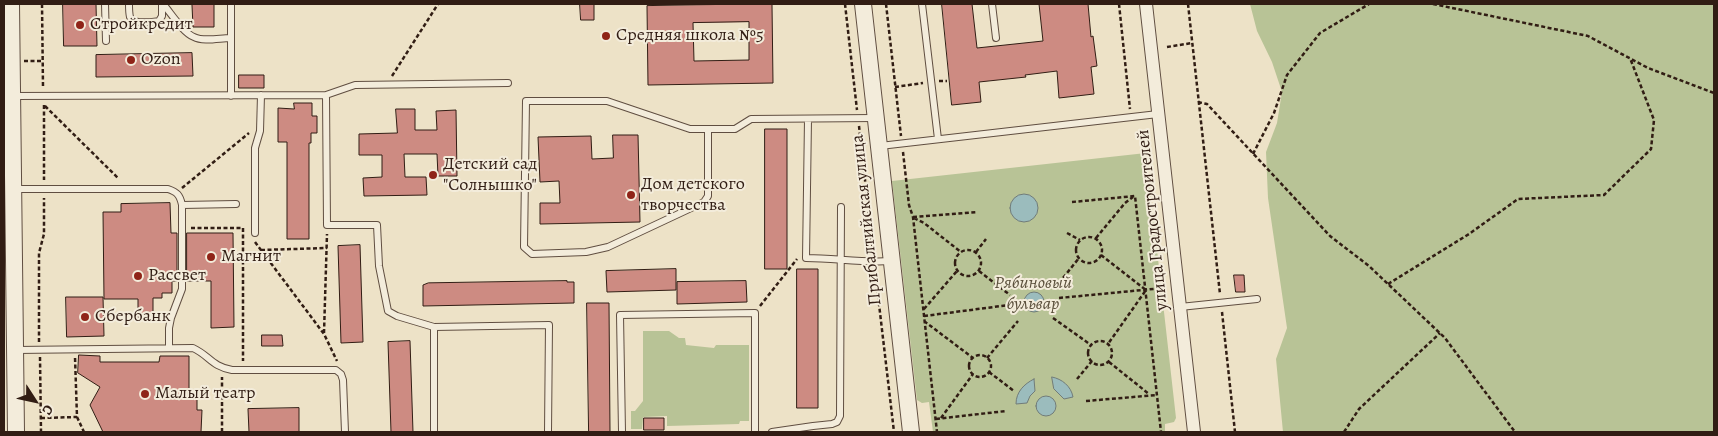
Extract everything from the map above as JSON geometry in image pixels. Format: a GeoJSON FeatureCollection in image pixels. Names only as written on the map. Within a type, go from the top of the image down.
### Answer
{"type":"FeatureCollection","features":[{"type":"Feature","properties":{"kind":"street"},"geometry":{"type":"LineString","coordinates":[[11,4],[7,32],[12,96],[9,193],[16,432]]}},
{"type":"Feature","properties":{"kind":"street","name":"Прибалтийская улица"},"geometry":{"type":"LineString","coordinates":[[863,4],[912,432]]}},
{"type":"Feature","properties":{"kind":"street","name":"улица Градостроителей"},"geometry":{"type":"LineString","coordinates":[[1146,4],[1194,432]]}},
{"type":"Feature","properties":{"kind":"lane"},"geometry":{"type":"LineString","coordinates":[[105,4],[106,41]]}},
{"type":"Feature","properties":{"kind":"lane"},"geometry":{"type":"LineString","coordinates":[[129,4],[130,16],[134,21],[159,21],[162,16],[163,4]]}},
{"type":"Feature","properties":{"kind":"lane"},"geometry":{"type":"LineString","coordinates":[[163,4],[193,37],[200,39],[230,38]]}},
{"type":"Feature","properties":{"kind":"lane"},"geometry":{"type":"LineString","coordinates":[[230,4],[231,96]]}},
{"type":"Feature","properties":{"kind":"lane"},"geometry":{"type":"LineString","coordinates":[[922,4],[938,139]]}},
{"type":"Feature","properties":{"kind":"lane"},"geometry":{"type":"LineString","coordinates":[[992,4],[996,38]]}},
{"type":"Feature","properties":{"kind":"lane"},"geometry":{"type":"LineString","coordinates":[[162,16],[174,16]]}},
{"type":"Feature","properties":{"kind":"lane"},"geometry":{"type":"LineString","coordinates":[[12,96],[326,95],[355,86],[508,82]]}},
{"type":"Feature","properties":{"kind":"lane"},"geometry":{"type":"LineString","coordinates":[[252,234],[256,148],[260,124],[261,95]]}},
{"type":"Feature","properties":{"kind":"lane"},"geometry":{"type":"LineString","coordinates":[[326,95],[327,225],[378,225],[379,266],[388,311],[397,316],[434,327],[549,325],[548,432]]}},
{"type":"Feature","properties":{"kind":"lane"},"geometry":{"type":"LineString","coordinates":[[708,129],[708,196],[704,202],[600,249],[586,252],[532,254],[524,247],[526,102],[607,101],[690,129],[708,129],[735,129],[752,119],[876,118]]}},
{"type":"Feature","properties":{"kind":"lane"},"geometry":{"type":"LineString","coordinates":[[879,146],[1158,114]]}},
{"type":"Feature","properties":{"kind":"lane"},"geometry":{"type":"LineString","coordinates":[[808,118],[806,258],[874,262],[891,261]]}},
{"type":"Feature","properties":{"kind":"lane"},"geometry":{"type":"LineString","coordinates":[[9,193],[44,188],[168,189],[177,192],[182,205],[182,289],[171,318],[169,348]]}},
{"type":"Feature","properties":{"kind":"lane"},"geometry":{"type":"LineString","coordinates":[[182,205],[236,204]]}},
{"type":"Feature","properties":{"kind":"lane"},"geometry":{"type":"LineString","coordinates":[[772,432],[832,424],[837,422],[840,416],[841,207]]}},
{"type":"Feature","properties":{"kind":"lane"},"geometry":{"type":"LineString","coordinates":[[1180,307],[1258,299]]}},
{"type":"Feature","properties":{"kind":"lane"},"geometry":{"type":"LineString","coordinates":[[622,432],[620,315],[755,313],[755,432]]}},
{"type":"Feature","properties":{"kind":"lane"},"geometry":{"type":"LineString","coordinates":[[434,327],[434,432]]}},
{"type":"Feature","properties":{"kind":"lane"},"geometry":{"type":"LineString","coordinates":[[15,350],[193,348],[201,352],[213,363],[222,368],[232,370],[336,370],[342,374],[343,380],[345,432]]}},
{"type":"Feature","properties":{"kind":"path"},"geometry":{"type":"LineString","coordinates":[[42,4],[44,96]]}},
{"type":"Feature","properties":{"kind":"path"},"geometry":{"type":"LineString","coordinates":[[387,85],[438,4]]}},
{"type":"Feature","properties":{"kind":"path"},"geometry":{"type":"LineString","coordinates":[[845,4],[894,432]]}},
{"type":"Feature","properties":{"kind":"path"},"geometry":{"type":"LineString","coordinates":[[886,4],[909,205],[913,217],[924,309],[937,432]]}},
{"type":"Feature","properties":{"kind":"path"},"geometry":{"type":"LineString","coordinates":[[1119,4],[1130,117]]}},
{"type":"Feature","properties":{"kind":"path"},"geometry":{"type":"LineString","coordinates":[[1188,4],[1236,432]]}},
{"type":"Feature","properties":{"kind":"path"},"geometry":{"type":"LineString","coordinates":[[1253,154],[1274,113],[1287,75],[1292,68],[1320,33],[1369,4]]}},
{"type":"Feature","properties":{"kind":"path"},"geometry":{"type":"LineString","coordinates":[[1433,4],[1588,36],[1648,68],[1714,93]]}},
{"type":"Feature","properties":{"kind":"path"},"geometry":{"type":"LineString","coordinates":[[1168,46],[1192,44]]}},
{"type":"Feature","properties":{"kind":"path"},"geometry":{"type":"LineString","coordinates":[[1388,284],[1469,234],[1518,199],[1604,195],[1651,149],[1654,120],[1630,58]]}},
{"type":"Feature","properties":{"kind":"path"},"geometry":{"type":"LineString","coordinates":[[1198,102],[1207,104],[1330,236],[1369,266],[1440,334],[1515,432]]}},
{"type":"Feature","properties":{"kind":"path"},"geometry":{"type":"LineString","coordinates":[[41,432],[39,253],[44,234],[44,104],[130,189]]}},
{"type":"Feature","properties":{"kind":"path"},"geometry":{"type":"LineString","coordinates":[[177,192],[260,124]]}},
{"type":"Feature","properties":{"kind":"path"},"geometry":{"type":"LineString","coordinates":[[1072,202],[1135,196]]}},
{"type":"Feature","properties":{"kind":"path"},"geometry":{"type":"LineString","coordinates":[[1096,238],[1125,203],[1135,196]]}},
{"type":"Feature","properties":{"kind":"path"},"geometry":{"type":"LineString","coordinates":[[1135,196],[1161,432]]}},
{"type":"Feature","properties":{"kind":"path"},"geometry":{"type":"LineString","coordinates":[[913,217],[977,212]]}},
{"type":"Feature","properties":{"kind":"path"},"geometry":{"type":"LineString","coordinates":[[913,217],[924,223],[961,252]]}},
{"type":"Feature","properties":{"kind":"path"},"geometry":{"type":"LineString","coordinates":[[324,334],[327,225]]}},
{"type":"Feature","properties":{"kind":"path"},"geometry":{"type":"LineString","coordinates":[[182,228],[243,228],[252,234]]}},
{"type":"Feature","properties":{"kind":"path"},"geometry":{"type":"LineString","coordinates":[[243,228],[243,370]]}},
{"type":"Feature","properties":{"kind":"path"},"geometry":{"type":"LineString","coordinates":[[1067,233],[1080,240],[1089,237],[1096,238],[1102,246],[1101,255],[1097,261],[1092,263],[1084,262],[1078,258],[1076,249],[1080,240]]}},
{"type":"Feature","properties":{"kind":"path"},"geometry":{"type":"LineString","coordinates":[[976,252],[986,239]]}},
{"type":"Feature","properties":{"kind":"path"},"geometry":{"type":"LineString","coordinates":[[254,242],[324,334],[342,374]]}},
{"type":"Feature","properties":{"kind":"path"},"geometry":{"type":"LineString","coordinates":[[260,250],[327,248]]}},
{"type":"Feature","properties":{"kind":"path"},"geometry":{"type":"LineString","coordinates":[[967,250],[976,252],[981,261],[979,271],[976,274],[968,277],[961,275],[958,271],[955,262],[961,252],[967,250]]}},
{"type":"Feature","properties":{"kind":"path"},"geometry":{"type":"LineString","coordinates":[[1101,255],[1146,290]]}},
{"type":"Feature","properties":{"kind":"path"},"geometry":{"type":"LineString","coordinates":[[755,313],[797,258],[806,258]]}},
{"type":"Feature","properties":{"kind":"path"},"geometry":{"type":"LineString","coordinates":[[1055,288],[1078,258]]}},
{"type":"Feature","properties":{"kind":"path"},"geometry":{"type":"LineString","coordinates":[[924,309],[958,271]]}},
{"type":"Feature","properties":{"kind":"path"},"geometry":{"type":"LineString","coordinates":[[979,271],[1010,295]]}},
{"type":"Feature","properties":{"kind":"path"},"geometry":{"type":"LineString","coordinates":[[1059,298],[1163,288]]}},
{"type":"Feature","properties":{"kind":"path"},"geometry":{"type":"LineString","coordinates":[[1108,344],[1146,290]]}},
{"type":"Feature","properties":{"kind":"path"},"geometry":{"type":"LineString","coordinates":[[924,316],[1009,304]]}},
{"type":"Feature","properties":{"kind":"path"},"geometry":{"type":"LineString","coordinates":[[1054,318],[1091,346]]}},
{"type":"Feature","properties":{"kind":"path"},"geometry":{"type":"LineString","coordinates":[[924,321],[973,358]]}},
{"type":"Feature","properties":{"kind":"path"},"geometry":{"type":"LineString","coordinates":[[988,358],[1018,321]]}},
{"type":"Feature","properties":{"kind":"path"},"geometry":{"type":"LineString","coordinates":[[1344,432],[1359,409],[1440,334]]}},
{"type":"Feature","properties":{"kind":"path"},"geometry":{"type":"LineString","coordinates":[[1099,341],[1108,344],[1112,352],[1108,361],[1100,364],[1092,361],[1089,354],[1091,346],[1099,341]]}},
{"type":"Feature","properties":{"kind":"path"},"geometry":{"type":"LineString","coordinates":[[74,348],[77,417],[84,432]]}},
{"type":"Feature","properties":{"kind":"path"},"geometry":{"type":"LineString","coordinates":[[980,355],[988,358],[991,365],[989,372],[981,377],[973,374],[969,366],[973,358],[980,355]]}},
{"type":"Feature","properties":{"kind":"path"},"geometry":{"type":"LineString","coordinates":[[1077,379],[1092,361]]}},
{"type":"Feature","properties":{"kind":"path"},"geometry":{"type":"LineString","coordinates":[[1108,361],[1150,395]]}},
{"type":"Feature","properties":{"kind":"path"},"geometry":{"type":"LineString","coordinates":[[222,368],[222,432]]}},
{"type":"Feature","properties":{"kind":"path"},"geometry":{"type":"LineString","coordinates":[[989,372],[1014,391]]}},
{"type":"Feature","properties":{"kind":"path"},"geometry":{"type":"LineString","coordinates":[[936,419],[939,420],[973,374]]}},
{"type":"Feature","properties":{"kind":"path"},"geometry":{"type":"LineString","coordinates":[[1086,401],[1157,395]]}},
{"type":"Feature","properties":{"kind":"path"},"geometry":{"type":"LineString","coordinates":[[936,419],[1006,411]]}},
{"type":"Feature","properties":{"kind":"path"},"geometry":{"type":"LineString","coordinates":[[41,418],[77,417]]}},
{"type":"Feature","properties":{"kind":"green space"},"geometry":{"type":"Polygon","coordinates":[[[1250,4],[1714,4],[1714,432],[1283,432],[1276,359],[1287,328],[1268,198],[1266,152],[1277,123],[1282,92],[1272,62],[1257,31],[1250,4]]]}},
{"type":"Feature","properties":{"kind":"green space","name":"Рябиновый бульвар"},"geometry":{"type":"Polygon","coordinates":[[[1146,153],[1176,418],[1174,422],[1165,424],[1165,432],[933,432],[929,402],[922,403],[917,400],[892,181],[1146,153]]]}},
{"type":"Feature","properties":{"kind":"green space"},"geometry":{"type":"Polygon","coordinates":[[[643,331],[669,331],[679,338],[685,338],[686,345],[714,348],[716,345],[749,345],[749,421],[740,421],[739,424],[667,426],[667,416],[643,417],[642,429],[631,429],[631,411],[635,411],[643,401],[643,331]]]}},
{"type":"Feature","properties":{"kind":"water"},"geometry":{"type":"Polygon","coordinates":[[[1024,194],[1034,198],[1038,208],[1034,218],[1024,222],[1014,218],[1010,208],[1014,198],[1024,194]]]}},
{"type":"Feature","properties":{"kind":"water"},"geometry":{"type":"Polygon","coordinates":[[[1034,292],[1041,295],[1044,302],[1041,309],[1034,312],[1027,309],[1024,302],[1027,295],[1034,292]]]}},
{"type":"Feature","properties":{"kind":"water"},"geometry":{"type":"Polygon","coordinates":[[[1052,377],[1059,379],[1065,384],[1073,397],[1064,399],[1054,389],[1052,377]]]}},
{"type":"Feature","properties":{"kind":"water"},"geometry":{"type":"Polygon","coordinates":[[[1034,379],[1035,391],[1027,403],[1016,404],[1017,396],[1021,389],[1034,379]]]}},
{"type":"Feature","properties":{"kind":"water"},"geometry":{"type":"Polygon","coordinates":[[[1046,396],[1053,399],[1056,406],[1053,413],[1046,416],[1039,413],[1036,406],[1039,399],[1046,396]]]}},
{"type":"Feature","properties":{"kind":"building","name":"Стройкредит"},"geometry":{"type":"Polygon","coordinates":[[[63,4],[96,4],[97,46],[64,46],[63,4]]]}},
{"type":"Feature","properties":{"kind":"building"},"geometry":{"type":"Polygon","coordinates":[[[193,4],[214,4],[214,27],[193,27],[193,4]]]}},
{"type":"Feature","properties":{"kind":"building"},"geometry":{"type":"Polygon","coordinates":[[[580,4],[594,4],[594,20],[581,20],[580,4]]]}},
{"type":"Feature","properties":{"kind":"building"},"geometry":{"type":"Polygon","coordinates":[[[772,4],[773,83],[648,85],[647,6],[772,4]],[[749,22],[693,23],[694,61],[749,60],[749,22]]]}},
{"type":"Feature","properties":{"kind":"building"},"geometry":{"type":"Polygon","coordinates":[[[942,4],[972,4],[977,48],[1043,41],[1039,4],[1088,4],[1091,37],[1093,36],[1097,66],[1091,67],[1094,94],[1059,98],[1057,71],[1025,75],[1026,77],[979,82],[981,102],[952,105],[942,4]]]}},
{"type":"Feature","properties":{"kind":"building"},"geometry":{"type":"Polygon","coordinates":[[[192,53],[193,76],[96,77],[96,55],[192,53]]]}},
{"type":"Feature","properties":{"kind":"building"},"geometry":{"type":"Polygon","coordinates":[[[239,75],[264,75],[264,88],[239,88],[239,75]]]}},
{"type":"Feature","properties":{"kind":"building"},"geometry":{"type":"Polygon","coordinates":[[[294,103],[312,103],[312,116],[317,116],[317,133],[311,133],[311,143],[309,143],[309,239],[287,239],[287,142],[278,142],[278,108],[294,109],[294,103]]]}},
{"type":"Feature","properties":{"kind":"building"},"geometry":{"type":"Polygon","coordinates":[[[396,109],[415,109],[415,130],[437,130],[436,111],[456,110],[457,176],[438,176],[437,154],[404,154],[405,177],[426,177],[427,195],[364,196],[363,178],[382,177],[382,155],[359,155],[359,134],[397,133],[396,109]]]}},
{"type":"Feature","properties":{"kind":"building"},"geometry":{"type":"Polygon","coordinates":[[[765,129],[787,129],[787,269],[765,269],[765,129]]]}},
{"type":"Feature","properties":{"kind":"building"},"geometry":{"type":"Polygon","coordinates":[[[613,135],[638,135],[640,222],[540,224],[540,203],[560,203],[559,181],[540,182],[538,137],[591,136],[592,159],[613,158],[613,135]]]}},
{"type":"Feature","properties":{"kind":"building","name":"Рассвет"},"geometry":{"type":"Polygon","coordinates":[[[170,203],[171,233],[177,233],[177,281],[172,281],[172,293],[162,293],[162,298],[153,298],[153,318],[138,318],[138,299],[104,299],[103,212],[121,212],[121,204],[170,203]]]}},
{"type":"Feature","properties":{"kind":"building","name":"Магнит"},"geometry":{"type":"Polygon","coordinates":[[[187,233],[233,233],[234,327],[211,328],[211,281],[187,281],[187,233]]]}},
{"type":"Feature","properties":{"kind":"building"},"geometry":{"type":"Polygon","coordinates":[[[360,245],[363,342],[341,343],[338,246],[360,245]]]}},
{"type":"Feature","properties":{"kind":"building"},"geometry":{"type":"Polygon","coordinates":[[[676,269],[676,290],[607,292],[606,271],[676,269]]]}},
{"type":"Feature","properties":{"kind":"building"},"geometry":{"type":"Polygon","coordinates":[[[797,269],[818,269],[818,408],[797,408],[797,269]]]}},
{"type":"Feature","properties":{"kind":"building"},"geometry":{"type":"Polygon","coordinates":[[[1234,275],[1244,275],[1245,292],[1236,292],[1234,275]]]}},
{"type":"Feature","properties":{"kind":"building"},"geometry":{"type":"Polygon","coordinates":[[[746,281],[747,302],[677,304],[677,282],[746,281]]]}},
{"type":"Feature","properties":{"kind":"building"},"geometry":{"type":"Polygon","coordinates":[[[574,282],[574,303],[423,306],[423,285],[428,283],[574,282]]]}},
{"type":"Feature","properties":{"kind":"building","name":"Сбербанк"},"geometry":{"type":"Polygon","coordinates":[[[66,297],[103,297],[104,336],[67,337],[66,297]]]}},
{"type":"Feature","properties":{"kind":"building"},"geometry":{"type":"Polygon","coordinates":[[[587,303],[609,303],[610,432],[589,432],[587,303]]]}},
{"type":"Feature","properties":{"kind":"building"},"geometry":{"type":"Polygon","coordinates":[[[262,335],[282,335],[283,346],[262,346],[262,335]]]}},
{"type":"Feature","properties":{"kind":"building"},"geometry":{"type":"Polygon","coordinates":[[[410,341],[413,432],[391,432],[388,342],[410,341]]]}},
{"type":"Feature","properties":{"kind":"building","name":"Малый театр"},"geometry":{"type":"Polygon","coordinates":[[[79,355],[100,356],[100,362],[159,362],[160,356],[189,356],[189,394],[197,394],[197,410],[202,410],[201,432],[103,432],[90,405],[100,387],[78,373],[79,355]]]}},
{"type":"Feature","properties":{"kind":"building"},"geometry":{"type":"Polygon","coordinates":[[[299,408],[299,432],[249,432],[248,409],[299,408]]]}},
{"type":"Feature","properties":{"kind":"building"},"geometry":{"type":"Polygon","coordinates":[[[644,418],[664,418],[664,430],[644,430],[644,418]]]}},
{"type":"Feature","properties":{"kind":"place","name":"Стройкредит"},"geometry":{"type":"Point","coordinates":[80,25]}},
{"type":"Feature","properties":{"kind":"place","name":"Средняя школа №5"},"geometry":{"type":"Point","coordinates":[606,36]}},
{"type":"Feature","properties":{"kind":"place","name":"Ozon"},"geometry":{"type":"Point","coordinates":[131,60]}},
{"type":"Feature","properties":{"kind":"place","name":"Детский сад \"Солнышко\""},"geometry":{"type":"Point","coordinates":[433,175]}},
{"type":"Feature","properties":{"kind":"place","name":"Дом детского творчества"},"geometry":{"type":"Point","coordinates":[631,195]}},
{"type":"Feature","properties":{"kind":"place","name":"Магнит"},"geometry":{"type":"Point","coordinates":[211,257]}},
{"type":"Feature","properties":{"kind":"place","name":"Рассвет"},"geometry":{"type":"Point","coordinates":[138,276]}},
{"type":"Feature","properties":{"kind":"place","name":"Сбербанк"},"geometry":{"type":"Point","coordinates":[85,317]}},
{"type":"Feature","properties":{"kind":"place","name":"Малый театр"},"geometry":{"type":"Point","coordinates":[145,394]}}]}
